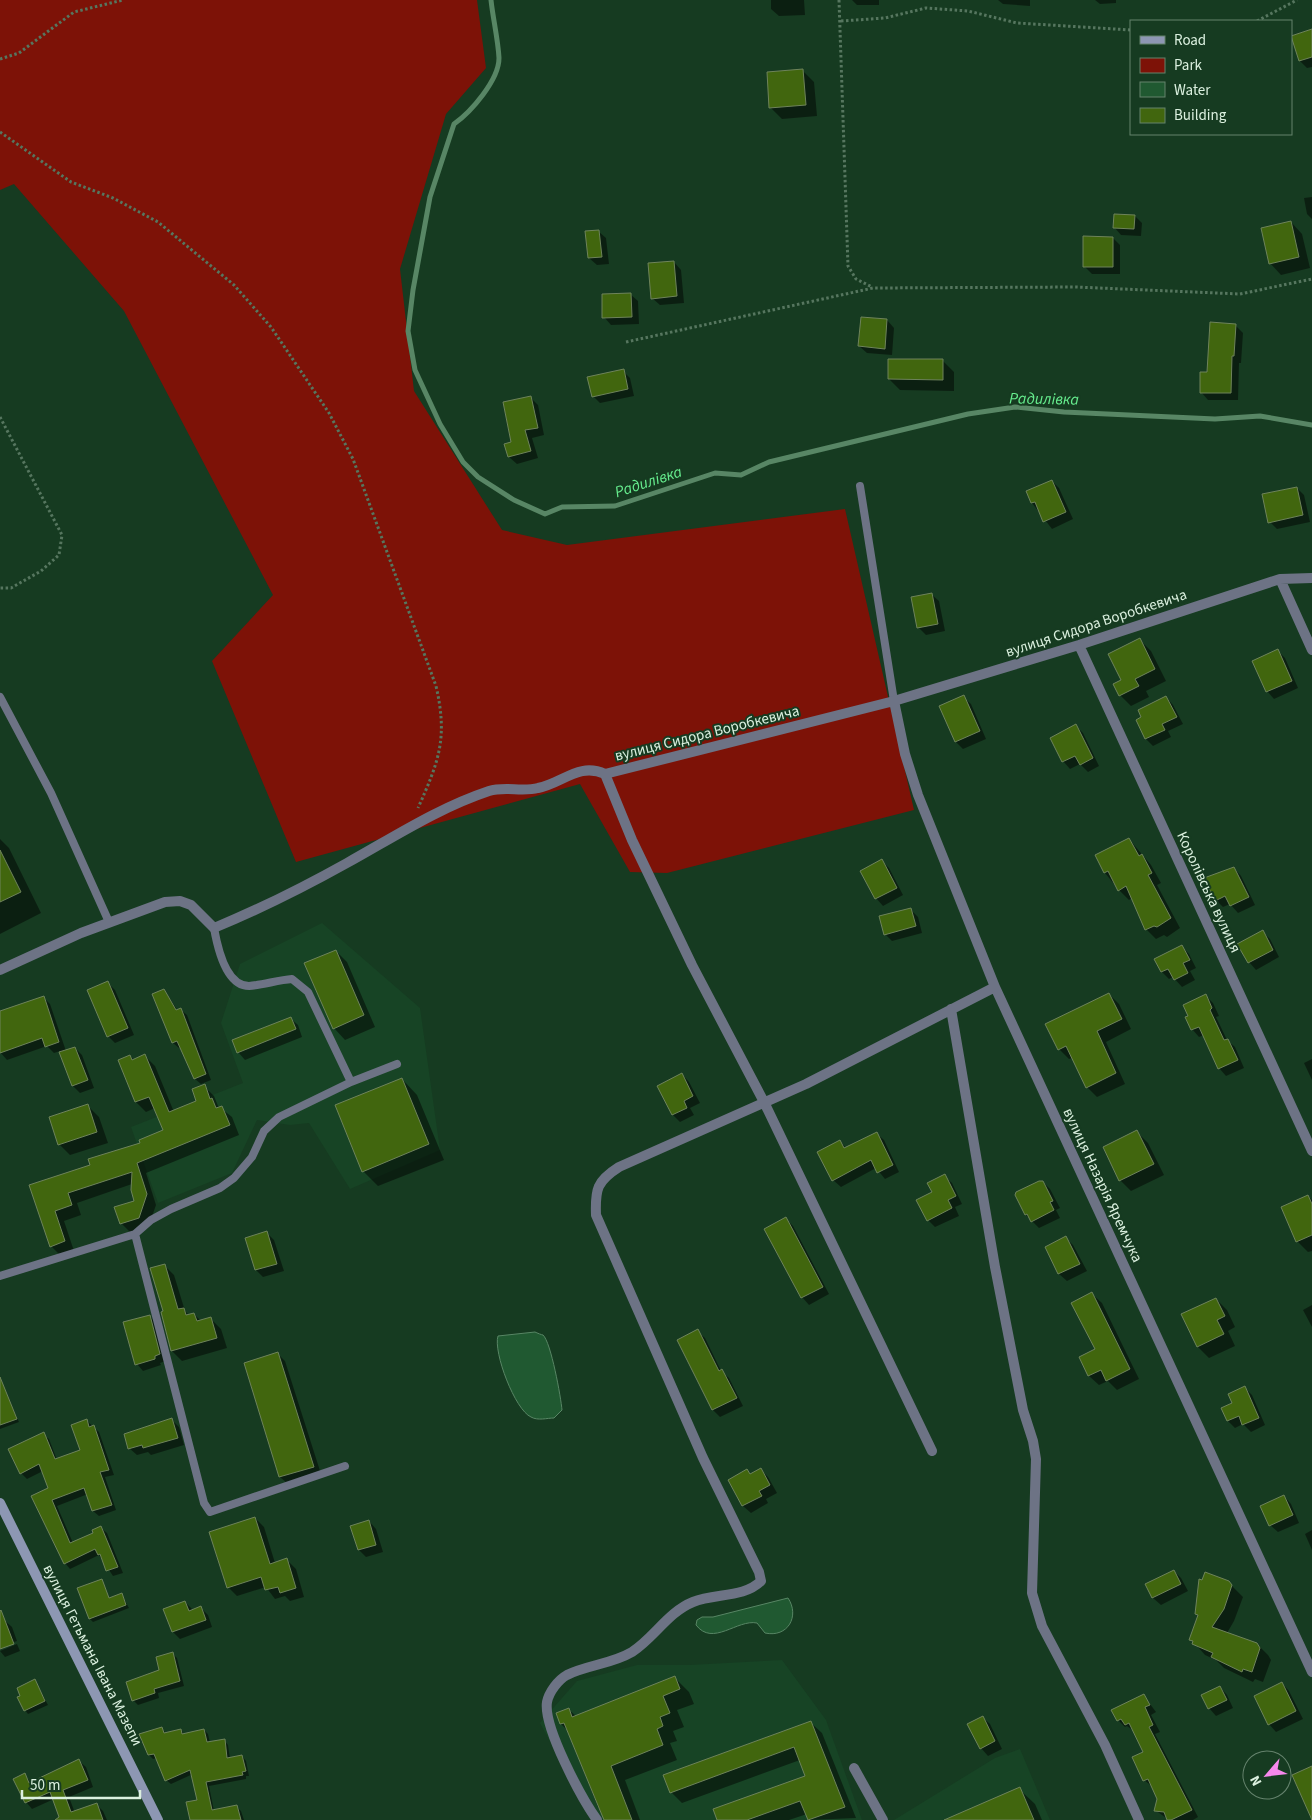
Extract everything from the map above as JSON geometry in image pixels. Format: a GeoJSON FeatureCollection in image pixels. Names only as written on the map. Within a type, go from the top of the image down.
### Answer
{"type":"FeatureCollection","features":[{"type":"Feature","properties":{"kind":"main road","name":"вулиця Гетьмана Івана Мазепи"},"geometry":{"type":"LineString","coordinates":[[0,1503],[158,1820]]}},
{"type":"Feature","properties":{"kind":"street","name":"вулиця Сидора Воробкевича"},"geometry":{"type":"LineString","coordinates":[[214,928],[251,913],[348,863],[411,825],[491,790],[538,788],[585,769],[605,774],[894,701],[1079,645],[1280,579],[1312,578]]}},
{"type":"Feature","properties":{"kind":"street"},"geometry":{"type":"LineString","coordinates":[[1280,579],[1312,650]]}},
{"type":"Feature","properties":{"kind":"street","name":"Королівська вулиця"},"geometry":{"type":"LineString","coordinates":[[1079,645],[1312,1151]]}},
{"type":"Feature","properties":{"kind":"street","name":"вулиця Назарія Яремчука"},"geometry":{"type":"LineString","coordinates":[[894,701],[918,795],[995,987],[1312,1672]]}},
{"type":"Feature","properties":{"kind":"street"},"geometry":{"type":"LineString","coordinates":[[605,774],[632,840],[692,965],[764,1102],[932,1451]]}},
{"type":"Feature","properties":{"kind":"street"},"geometry":{"type":"LineString","coordinates":[[0,970],[109,922],[165,902],[180,901],[202,914],[214,928]]}},
{"type":"Feature","properties":{"kind":"street"},"geometry":{"type":"LineString","coordinates":[[597,1820],[578,1790],[547,1714],[547,1701],[554,1686],[566,1676],[632,1652],[676,1612],[693,1602],[753,1589],[761,1581],[759,1572],[702,1458],[596,1215],[595,1193],[604,1176],[619,1166],[806,1084],[995,987]]}},
{"type":"Feature","properties":{"kind":"street"},"geometry":{"type":"LineString","coordinates":[[951,1009],[995,1268],[1023,1410],[1033,1441],[1036,1459],[1032,1593],[1042,1626],[1105,1745],[1139,1820]]}},
{"type":"Feature","properties":{"kind":"street"},"geometry":{"type":"LineString","coordinates":[[854,1768],[883,1820]]}},
{"type":"Feature","properties":{"kind":"lane"},"geometry":{"type":"LineString","coordinates":[[860,486],[894,701]]}},
{"type":"Feature","properties":{"kind":"lane"},"geometry":{"type":"LineString","coordinates":[[0,697],[51,793],[109,922]]}},
{"type":"Feature","properties":{"kind":"lane"},"geometry":{"type":"LineString","coordinates":[[214,928],[219,954],[232,978],[247,986],[292,979],[308,992],[352,1082]]}},
{"type":"Feature","properties":{"kind":"lane"},"geometry":{"type":"LineString","coordinates":[[0,1276],[135,1234],[158,1216],[220,1188],[234,1178],[252,1157],[264,1131],[278,1117],[352,1082],[397,1064]]}},
{"type":"Feature","properties":{"kind":"lane"},"geometry":{"type":"LineString","coordinates":[[135,1234],[204,1503],[210,1512],[346,1466]]}},
{"type":"Feature","properties":{"kind":"path"},"geometry":{"type":"LineString","coordinates":[[0,59],[19,53],[74,12],[122,0]]}},
{"type":"Feature","properties":{"kind":"path"},"geometry":{"type":"LineString","coordinates":[[839,0],[848,266],[856,278],[873,288]]}},
{"type":"Feature","properties":{"kind":"path"},"geometry":{"type":"LineString","coordinates":[[1259,20],[1297,0]]}},
{"type":"Feature","properties":{"kind":"path"},"geometry":{"type":"LineString","coordinates":[[840,21],[885,18],[926,8],[968,11],[1018,23],[1130,30]]}},
{"type":"Feature","properties":{"kind":"path"},"geometry":{"type":"LineString","coordinates":[[0,132],[71,182],[113,198],[158,222],[234,285],[271,327],[329,413],[353,459],[369,500],[436,686],[442,713],[437,765],[411,825]]}},
{"type":"Feature","properties":{"kind":"path"},"geometry":{"type":"LineString","coordinates":[[626,342],[873,288],[1076,287],[1240,294],[1312,279]]}},
{"type":"Feature","properties":{"kind":"path"},"geometry":{"type":"LineString","coordinates":[[0,417],[62,535],[59,555],[42,571],[11,588],[0,588]]}},
{"type":"Feature","properties":{"kind":"shaded area"},"geometry":{"type":"Polygon","coordinates":[[[322,923],[420,1008],[440,1150],[350,1189],[309,1123],[290,1125],[257,1120],[232,1173],[158,1203],[131,1127],[243,1083],[221,1023],[240,964],[322,923]]]}},
{"type":"Feature","properties":{"kind":"shaded area"},"geometry":{"type":"Polygon","coordinates":[[[782,1660],[826,1720],[862,1820],[593,1820],[540,1723],[577,1681],[637,1665],[690,1665],[782,1660]]]}},
{"type":"Feature","properties":{"kind":"shaded area"},"geometry":{"type":"Polygon","coordinates":[[[1020,1749],[1050,1820],[894,1820],[995,1758],[1020,1749]]]}},
{"type":"Feature","properties":{"kind":"green space"},"geometry":{"type":"Polygon","coordinates":[[[0,0],[477,0],[486,68],[446,114],[400,269],[414,391],[502,530],[567,545],[845,509],[914,810],[667,873],[630,872],[580,784],[296,862],[212,661],[273,595],[124,311],[14,184],[0,190],[0,0]]]}},
{"type":"Feature","properties":{"kind":"water"},"geometry":{"type":"Polygon","coordinates":[[[535,1332],[543,1335],[546,1340],[555,1371],[562,1410],[554,1418],[537,1419],[531,1417],[518,1404],[502,1367],[499,1354],[498,1336],[535,1332]]]}},
{"type":"Feature","properties":{"kind":"water"},"geometry":{"type":"Polygon","coordinates":[[[788,1598],[793,1612],[792,1618],[786,1629],[780,1632],[773,1634],[765,1633],[757,1623],[741,1625],[717,1633],[703,1631],[696,1625],[697,1620],[702,1617],[713,1617],[788,1598]]]}},
{"type":"Feature","properties":{"kind":"building"},"geometry":{"type":"Polygon","coordinates":[[[1312,29],[1312,57],[1299,61],[1292,36],[1312,29]]]}},
{"type":"Feature","properties":{"kind":"building"},"geometry":{"type":"Polygon","coordinates":[[[803,69],[806,105],[769,108],[767,72],[803,69]]]}},
{"type":"Feature","properties":{"kind":"building"},"geometry":{"type":"Polygon","coordinates":[[[1114,214],[1135,215],[1134,229],[1113,228],[1114,214]]]}},
{"type":"Feature","properties":{"kind":"building"},"geometry":{"type":"Polygon","coordinates":[[[1291,221],[1299,257],[1269,264],[1261,228],[1291,221]]]}},
{"type":"Feature","properties":{"kind":"building"},"geometry":{"type":"Polygon","coordinates":[[[599,230],[602,257],[588,258],[585,231],[599,230]]]}},
{"type":"Feature","properties":{"kind":"building"},"geometry":{"type":"Polygon","coordinates":[[[1083,236],[1113,237],[1113,267],[1083,267],[1083,236]]]}},
{"type":"Feature","properties":{"kind":"building"},"geometry":{"type":"Polygon","coordinates":[[[674,261],[677,296],[651,299],[648,263],[674,261]]]}},
{"type":"Feature","properties":{"kind":"building"},"geometry":{"type":"Polygon","coordinates":[[[631,293],[632,317],[602,318],[602,294],[631,293]]]}},
{"type":"Feature","properties":{"kind":"building"},"geometry":{"type":"Polygon","coordinates":[[[861,317],[887,319],[885,349],[858,346],[861,317]]]}},
{"type":"Feature","properties":{"kind":"building"},"geometry":{"type":"Polygon","coordinates":[[[1210,322],[1236,324],[1234,356],[1232,356],[1231,393],[1200,393],[1200,372],[1207,372],[1210,322]]]}},
{"type":"Feature","properties":{"kind":"building"},"geometry":{"type":"Polygon","coordinates":[[[888,359],[943,359],[943,380],[888,379],[888,359]]]}},
{"type":"Feature","properties":{"kind":"building"},"geometry":{"type":"Polygon","coordinates":[[[624,369],[628,389],[592,397],[587,377],[624,369]]]}},
{"type":"Feature","properties":{"kind":"building"},"geometry":{"type":"Polygon","coordinates":[[[531,396],[538,428],[525,430],[531,451],[508,457],[504,444],[511,442],[503,402],[531,396]]]}},
{"type":"Feature","properties":{"kind":"building"},"geometry":{"type":"Polygon","coordinates":[[[1052,480],[1066,512],[1043,522],[1035,502],[1031,503],[1026,491],[1052,480]]]}},
{"type":"Feature","properties":{"kind":"building"},"geometry":{"type":"Polygon","coordinates":[[[1297,487],[1303,515],[1268,523],[1262,494],[1297,487]]]}},
{"type":"Feature","properties":{"kind":"building"},"geometry":{"type":"Polygon","coordinates":[[[932,593],[938,624],[917,628],[911,597],[932,593]]]}},
{"type":"Feature","properties":{"kind":"building"},"geometry":{"type":"Polygon","coordinates":[[[1140,638],[1155,669],[1135,679],[1139,686],[1119,696],[1113,684],[1121,680],[1108,654],[1140,638]]]}},
{"type":"Feature","properties":{"kind":"building"},"geometry":{"type":"Polygon","coordinates":[[[1278,649],[1292,681],[1266,692],[1252,661],[1278,649]]]}},
{"type":"Feature","properties":{"kind":"building"},"geometry":{"type":"Polygon","coordinates":[[[964,695],[980,731],[955,742],[939,706],[964,695]]]}},
{"type":"Feature","properties":{"kind":"building"},"geometry":{"type":"Polygon","coordinates":[[[1166,696],[1177,717],[1162,724],[1165,730],[1145,739],[1136,720],[1141,717],[1138,710],[1166,696]]]}},
{"type":"Feature","properties":{"kind":"building"},"geometry":{"type":"Polygon","coordinates":[[[1076,724],[1093,758],[1080,765],[1075,756],[1062,762],[1050,738],[1076,724]]]}},
{"type":"Feature","properties":{"kind":"building"},"geometry":{"type":"Polygon","coordinates":[[[1129,838],[1139,856],[1142,854],[1152,873],[1148,875],[1171,918],[1157,927],[1154,926],[1145,930],[1126,886],[1118,891],[1108,871],[1104,873],[1095,855],[1129,838]]]}},
{"type":"Feature","properties":{"kind":"building"},"geometry":{"type":"Polygon","coordinates":[[[0,850],[21,892],[0,902],[0,850]]]}},
{"type":"Feature","properties":{"kind":"building"},"geometry":{"type":"Polygon","coordinates":[[[882,859],[897,888],[875,899],[860,871],[882,859]]]}},
{"type":"Feature","properties":{"kind":"building"},"geometry":{"type":"Polygon","coordinates":[[[1234,867],[1249,897],[1230,906],[1225,896],[1215,901],[1204,878],[1234,867]]]}},
{"type":"Feature","properties":{"kind":"building"},"geometry":{"type":"Polygon","coordinates":[[[911,908],[916,926],[884,935],[879,916],[911,908]]]}},
{"type":"Feature","properties":{"kind":"building"},"geometry":{"type":"Polygon","coordinates":[[[1263,930],[1273,950],[1248,963],[1237,944],[1263,930]]]}},
{"type":"Feature","properties":{"kind":"building"},"geometry":{"type":"Polygon","coordinates":[[[1182,945],[1190,960],[1183,963],[1188,973],[1174,980],[1168,969],[1161,972],[1154,959],[1182,945]]]}},
{"type":"Feature","properties":{"kind":"building"},"geometry":{"type":"Polygon","coordinates":[[[336,950],[364,1015],[333,1029],[304,963],[336,950]]]}},
{"type":"Feature","properties":{"kind":"building"},"geometry":{"type":"Polygon","coordinates":[[[108,981],[128,1028],[107,1037],[87,990],[108,981]]]}},
{"type":"Feature","properties":{"kind":"building"},"geometry":{"type":"Polygon","coordinates":[[[164,989],[176,1010],[181,1008],[206,1074],[194,1079],[177,1041],[172,1043],[152,994],[164,989]]]}},
{"type":"Feature","properties":{"kind":"building"},"geometry":{"type":"Polygon","coordinates":[[[1109,993],[1122,1019],[1097,1031],[1116,1073],[1086,1088],[1066,1046],[1058,1050],[1045,1024],[1109,993]]]}},
{"type":"Feature","properties":{"kind":"building"},"geometry":{"type":"Polygon","coordinates":[[[1206,994],[1212,1008],[1210,1010],[1224,1040],[1228,1039],[1238,1060],[1218,1069],[1199,1027],[1191,1030],[1185,1017],[1188,1016],[1183,1005],[1206,994]]]}},
{"type":"Feature","properties":{"kind":"building"},"geometry":{"type":"Polygon","coordinates":[[[44,996],[59,1042],[45,1047],[42,1038],[0,1053],[0,1011],[44,996]]]}},
{"type":"Feature","properties":{"kind":"building"},"geometry":{"type":"Polygon","coordinates":[[[291,1017],[296,1029],[237,1053],[232,1040],[291,1017]]]}},
{"type":"Feature","properties":{"kind":"building"},"geometry":{"type":"Polygon","coordinates":[[[75,1047],[88,1080],[72,1086],[59,1052],[75,1047]]]}},
{"type":"Feature","properties":{"kind":"building"},"geometry":{"type":"Polygon","coordinates":[[[145,1054],[169,1112],[196,1101],[192,1089],[205,1084],[210,1099],[212,1098],[216,1108],[222,1106],[230,1125],[137,1163],[147,1194],[139,1218],[120,1224],[114,1207],[134,1201],[131,1190],[132,1172],[68,1193],[72,1205],[55,1211],[65,1241],[50,1247],[29,1185],[90,1165],[88,1159],[140,1143],[139,1140],[163,1130],[149,1097],[135,1102],[118,1060],[130,1055],[132,1060],[145,1054]]]}},
{"type":"Feature","properties":{"kind":"building"},"geometry":{"type":"Polygon","coordinates":[[[682,1073],[693,1096],[684,1101],[687,1108],[672,1115],[657,1086],[682,1073]]]}},
{"type":"Feature","properties":{"kind":"building"},"geometry":{"type":"Polygon","coordinates":[[[402,1078],[429,1144],[362,1172],[335,1105],[402,1078]]]}},
{"type":"Feature","properties":{"kind":"building"},"geometry":{"type":"Polygon","coordinates":[[[88,1104],[97,1132],[58,1145],[49,1117],[88,1104]]]}},
{"type":"Feature","properties":{"kind":"building"},"geometry":{"type":"Polygon","coordinates":[[[1137,1130],[1154,1164],[1119,1181],[1103,1147],[1137,1130]]]}},
{"type":"Feature","properties":{"kind":"building"},"geometry":{"type":"Polygon","coordinates":[[[877,1132],[893,1165],[877,1173],[871,1160],[832,1181],[817,1152],[840,1140],[844,1148],[877,1132]]]}},
{"type":"Feature","properties":{"kind":"building"},"geometry":{"type":"Polygon","coordinates":[[[945,1174],[956,1196],[948,1200],[952,1208],[927,1221],[916,1200],[932,1192],[927,1183],[945,1174]]]}},
{"type":"Feature","properties":{"kind":"building"},"geometry":{"type":"Polygon","coordinates":[[[1039,1181],[1043,1181],[1053,1201],[1050,1202],[1054,1210],[1031,1222],[1027,1214],[1025,1215],[1015,1195],[1016,1192],[1039,1181]]]}},
{"type":"Feature","properties":{"kind":"building"},"geometry":{"type":"Polygon","coordinates":[[[1308,1195],[1312,1204],[1312,1235],[1296,1242],[1281,1207],[1308,1195]]]}},
{"type":"Feature","properties":{"kind":"building"},"geometry":{"type":"Polygon","coordinates":[[[786,1217],[823,1287],[801,1298],[764,1229],[786,1217]]]}},
{"type":"Feature","properties":{"kind":"building"},"geometry":{"type":"Polygon","coordinates":[[[267,1231],[277,1264],[255,1270],[245,1238],[267,1231]]]}},
{"type":"Feature","properties":{"kind":"building"},"geometry":{"type":"Polygon","coordinates":[[[1066,1236],[1080,1264],[1058,1274],[1045,1247],[1066,1236]]]}},
{"type":"Feature","properties":{"kind":"building"},"geometry":{"type":"Polygon","coordinates":[[[165,1264],[178,1309],[184,1308],[186,1315],[194,1313],[197,1321],[211,1317],[217,1338],[171,1351],[161,1312],[163,1311],[150,1268],[165,1264]]]}},
{"type":"Feature","properties":{"kind":"building"},"geometry":{"type":"Polygon","coordinates":[[[1092,1292],[1130,1369],[1106,1381],[1101,1370],[1088,1376],[1079,1357],[1095,1349],[1071,1303],[1092,1292]]]}},
{"type":"Feature","properties":{"kind":"building"},"geometry":{"type":"Polygon","coordinates":[[[1216,1298],[1225,1316],[1217,1320],[1224,1334],[1197,1347],[1181,1314],[1216,1298]]]}},
{"type":"Feature","properties":{"kind":"building"},"geometry":{"type":"Polygon","coordinates":[[[150,1315],[160,1354],[155,1356],[155,1359],[135,1365],[123,1322],[150,1315]]]}},
{"type":"Feature","properties":{"kind":"building"},"geometry":{"type":"Polygon","coordinates":[[[698,1329],[719,1371],[722,1369],[737,1398],[712,1410],[677,1340],[698,1329]]]}},
{"type":"Feature","properties":{"kind":"building"},"geometry":{"type":"Polygon","coordinates":[[[278,1352],[314,1467],[279,1477],[244,1363],[278,1352]]]}},
{"type":"Feature","properties":{"kind":"building"},"geometry":{"type":"Polygon","coordinates":[[[0,1377],[17,1419],[0,1425],[0,1377]]]}},
{"type":"Feature","properties":{"kind":"building"},"geometry":{"type":"Polygon","coordinates":[[[1245,1386],[1259,1418],[1242,1425],[1239,1416],[1227,1421],[1221,1408],[1232,1403],[1228,1394],[1245,1386]]]}},
{"type":"Feature","properties":{"kind":"building"},"geometry":{"type":"Polygon","coordinates":[[[172,1418],[178,1438],[143,1448],[142,1445],[128,1449],[124,1434],[172,1418]]]}},
{"type":"Feature","properties":{"kind":"building"},"geometry":{"type":"Polygon","coordinates":[[[87,1419],[89,1427],[94,1425],[109,1470],[100,1472],[112,1505],[92,1511],[84,1488],[52,1500],[70,1543],[93,1533],[92,1530],[101,1526],[118,1567],[106,1571],[100,1554],[98,1555],[95,1549],[64,1564],[31,1496],[48,1488],[39,1464],[20,1474],[8,1449],[44,1432],[55,1459],[80,1450],[71,1425],[87,1419]]]}},
{"type":"Feature","properties":{"kind":"building"},"geometry":{"type":"Polygon","coordinates":[[[761,1468],[770,1485],[759,1491],[762,1496],[742,1506],[728,1480],[747,1469],[750,1474],[761,1468]]]}},
{"type":"Feature","properties":{"kind":"building"},"geometry":{"type":"Polygon","coordinates":[[[1284,1495],[1293,1515],[1269,1526],[1260,1506],[1284,1495]]]}},
{"type":"Feature","properties":{"kind":"building"},"geometry":{"type":"Polygon","coordinates":[[[255,1517],[270,1564],[287,1558],[296,1588],[280,1593],[278,1587],[265,1590],[261,1577],[227,1588],[209,1532],[255,1517]]]}},
{"type":"Feature","properties":{"kind":"building"},"geometry":{"type":"Polygon","coordinates":[[[369,1520],[376,1545],[358,1550],[350,1526],[369,1520]]]}},
{"type":"Feature","properties":{"kind":"building"},"geometry":{"type":"Polygon","coordinates":[[[1174,1570],[1181,1584],[1152,1598],[1145,1584],[1174,1570]]]}},
{"type":"Feature","properties":{"kind":"building"},"geometry":{"type":"Polygon","coordinates":[[[1205,1572],[1229,1581],[1232,1585],[1224,1609],[1212,1627],[1257,1643],[1260,1648],[1252,1672],[1243,1669],[1242,1672],[1211,1657],[1213,1653],[1192,1644],[1193,1641],[1189,1640],[1198,1615],[1195,1614],[1199,1579],[1202,1580],[1205,1572]]]}},
{"type":"Feature","properties":{"kind":"building"},"geometry":{"type":"Polygon","coordinates":[[[102,1579],[109,1598],[122,1593],[126,1605],[89,1619],[77,1588],[102,1579]]]}},
{"type":"Feature","properties":{"kind":"building"},"geometry":{"type":"Polygon","coordinates":[[[185,1601],[189,1611],[201,1606],[206,1620],[172,1632],[163,1609],[185,1601]]]}},
{"type":"Feature","properties":{"kind":"building"},"geometry":{"type":"Polygon","coordinates":[[[0,1611],[14,1644],[0,1649],[0,1611]]]}},
{"type":"Feature","properties":{"kind":"building"},"geometry":{"type":"Polygon","coordinates":[[[173,1652],[180,1681],[154,1689],[155,1693],[132,1701],[126,1682],[159,1670],[156,1657],[173,1652]]]}},
{"type":"Feature","properties":{"kind":"building"},"geometry":{"type":"Polygon","coordinates":[[[675,1676],[680,1689],[663,1696],[670,1713],[660,1717],[663,1726],[657,1729],[663,1745],[611,1766],[632,1820],[604,1820],[564,1723],[560,1724],[556,1713],[569,1708],[572,1717],[675,1676]]]}},
{"type":"Feature","properties":{"kind":"building"},"geometry":{"type":"Polygon","coordinates":[[[35,1679],[45,1701],[24,1711],[17,1697],[20,1696],[17,1688],[35,1679]]]}},
{"type":"Feature","properties":{"kind":"building"},"geometry":{"type":"Polygon","coordinates":[[[1282,1682],[1296,1711],[1268,1725],[1254,1696],[1282,1682]]]}},
{"type":"Feature","properties":{"kind":"building"},"geometry":{"type":"Polygon","coordinates":[[[1220,1686],[1227,1700],[1208,1709],[1201,1695],[1220,1686]]]}},
{"type":"Feature","properties":{"kind":"building"},"geometry":{"type":"Polygon","coordinates":[[[1144,1694],[1150,1705],[1145,1707],[1153,1725],[1149,1727],[1192,1810],[1171,1820],[1167,1820],[1164,1812],[1154,1811],[1157,1799],[1148,1779],[1143,1781],[1132,1757],[1143,1752],[1129,1723],[1125,1725],[1121,1719],[1117,1721],[1111,1710],[1144,1694]]]}},
{"type":"Feature","properties":{"kind":"building"},"geometry":{"type":"Polygon","coordinates":[[[983,1716],[995,1741],[980,1749],[967,1724],[983,1716]]]}},
{"type":"Feature","properties":{"kind":"building"},"geometry":{"type":"Polygon","coordinates":[[[811,1721],[845,1807],[808,1820],[800,1801],[747,1820],[717,1820],[713,1809],[805,1776],[794,1747],[670,1793],[663,1775],[811,1721]]]}},
{"type":"Feature","properties":{"kind":"building"},"geometry":{"type":"Polygon","coordinates":[[[162,1727],[164,1733],[181,1729],[182,1734],[204,1729],[207,1742],[225,1739],[227,1758],[242,1755],[246,1771],[242,1772],[243,1775],[206,1782],[212,1810],[237,1805],[241,1820],[190,1820],[186,1802],[197,1800],[190,1770],[165,1781],[154,1754],[148,1755],[139,1734],[162,1727]]]}},
{"type":"Feature","properties":{"kind":"building"},"geometry":{"type":"Polygon","coordinates":[[[79,1759],[88,1780],[63,1790],[71,1812],[97,1803],[103,1820],[55,1820],[59,1817],[50,1792],[25,1803],[13,1779],[25,1773],[29,1783],[79,1759]]]}},
{"type":"Feature","properties":{"kind":"building"},"geometry":{"type":"Polygon","coordinates":[[[1312,1766],[1312,1820],[1292,1775],[1312,1766]]]}},
{"type":"Feature","properties":{"kind":"building"},"geometry":{"type":"Polygon","coordinates":[[[1020,1787],[1034,1820],[944,1820],[1020,1787]]]}},
{"type":"Feature","properties":{"kind":"waterway","name":"Радилівка"},"geometry":{"type":"LineString","coordinates":[[491,0],[499,58],[498,67],[483,95],[454,124],[430,197],[413,290],[408,331],[415,370],[440,424],[463,462],[478,477],[514,500],[545,514],[562,507],[615,506],[715,473],[741,475],[769,462],[968,414],[1015,407],[1064,412],[1215,419],[1260,416],[1312,425]]}}]}
